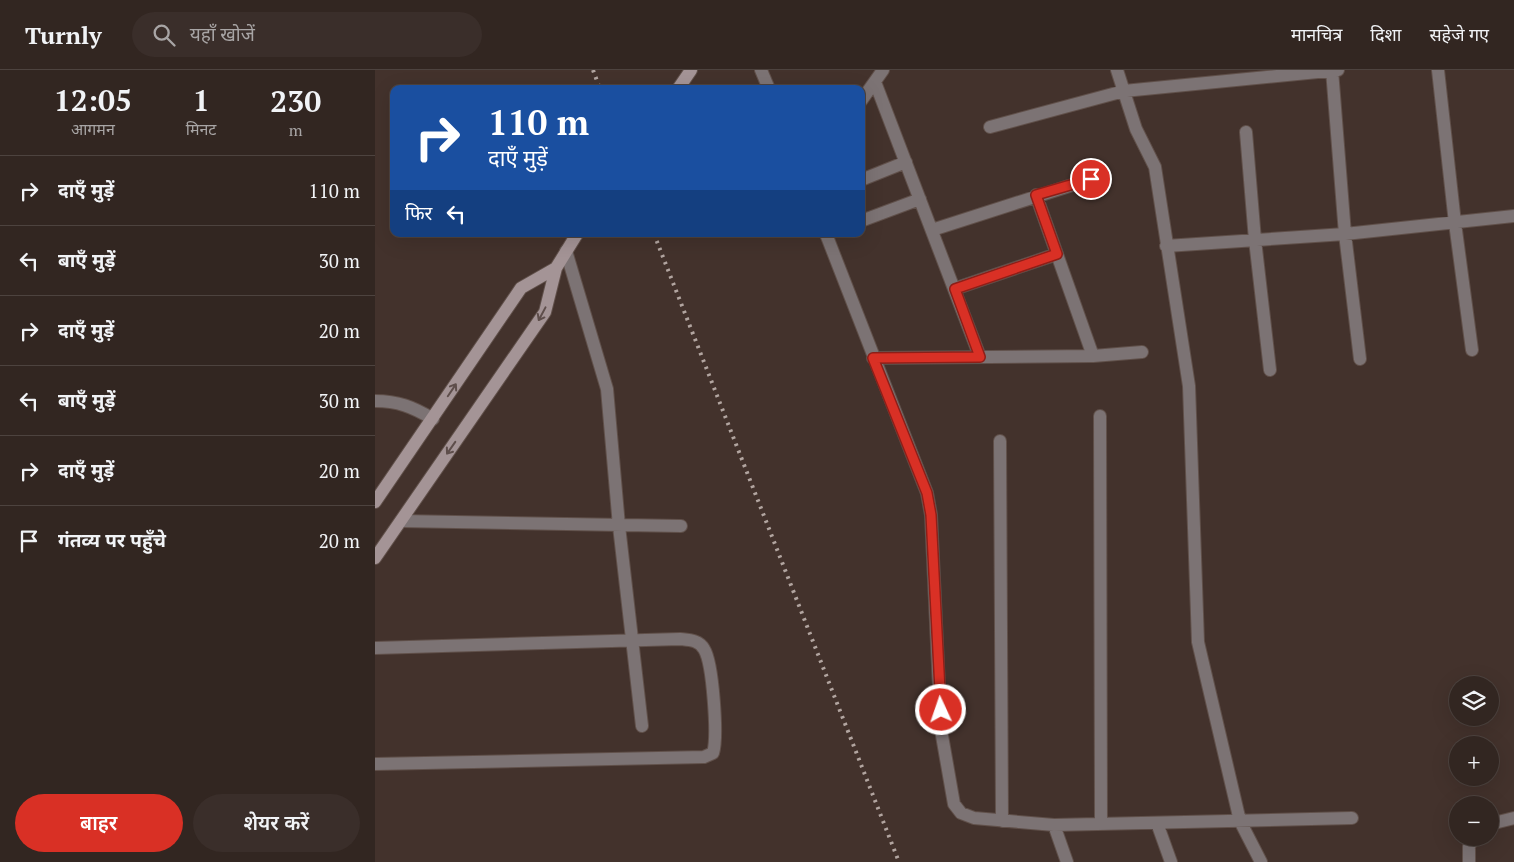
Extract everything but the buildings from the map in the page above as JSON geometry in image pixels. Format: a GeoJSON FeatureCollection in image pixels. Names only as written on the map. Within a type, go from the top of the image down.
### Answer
{"type":"FeatureCollection","features":[{"type":"Feature","properties":{"kind":"main road"},"geometry":{"type":"LineString","coordinates":[[681,85],[691,70]]}},
{"type":"Feature","properties":{"kind":"main road"},"geometry":{"type":"LineString","coordinates":[[375,558],[545,312],[555,268],[575,237]]}},
{"type":"Feature","properties":{"kind":"main road"},"geometry":{"type":"LineString","coordinates":[[375,502],[521,288],[555,268]]}},
{"type":"Feature","properties":{"kind":"street"},"geometry":{"type":"LineString","coordinates":[[761,70],[767,85]]}},
{"type":"Feature","properties":{"kind":"street"},"geometry":{"type":"LineString","coordinates":[[865,96],[883,70]]}},
{"type":"Feature","properties":{"kind":"street"},"geometry":{"type":"LineString","coordinates":[[1117,70],[1136,129],[1155,167],[1191,412],[1195,612],[1198,642],[1240,821],[1261,862]]}},
{"type":"Feature","properties":{"kind":"street"},"geometry":{"type":"LineString","coordinates":[[1333,70],[1345,234],[1360,358]]}},
{"type":"Feature","properties":{"kind":"street"},"geometry":{"type":"LineString","coordinates":[[990,127],[1124,91],[1229,75],[1338,70]]}},
{"type":"Feature","properties":{"kind":"street"},"geometry":{"type":"LineString","coordinates":[[1437,70],[1472,350]]}},
{"type":"Feature","properties":{"kind":"street"},"geometry":{"type":"LineString","coordinates":[[875,82],[980,357]]}},
{"type":"Feature","properties":{"kind":"street"},"geometry":{"type":"LineString","coordinates":[[1246,132],[1255,240],[1270,370]]}},
{"type":"Feature","properties":{"kind":"street"},"geometry":{"type":"LineString","coordinates":[[865,178],[906,162]]}},
{"type":"Feature","properties":{"kind":"street"},"geometry":{"type":"LineString","coordinates":[[932,230],[1036,195],[1091,179]]}},
{"type":"Feature","properties":{"kind":"street"},"geometry":{"type":"LineString","coordinates":[[1036,195],[1093,356]]}},
{"type":"Feature","properties":{"kind":"street"},"geometry":{"type":"LineString","coordinates":[[865,219],[920,199]]}},
{"type":"Feature","properties":{"kind":"street"},"geometry":{"type":"LineString","coordinates":[[1167,246],[1345,234],[1514,216]]}},
{"type":"Feature","properties":{"kind":"street"},"geometry":{"type":"LineString","coordinates":[[827,237],[927,493],[931,515],[941,730],[954,804],[961,813],[974,818],[1054,825],[1352,818]]}},
{"type":"Feature","properties":{"kind":"street"},"geometry":{"type":"LineString","coordinates":[[566,251],[607,389],[619,526],[642,726]]}},
{"type":"Feature","properties":{"kind":"street"},"geometry":{"type":"LineString","coordinates":[[955,289],[1057,254]]}},
{"type":"Feature","properties":{"kind":"street"},"geometry":{"type":"LineString","coordinates":[[873,358],[1093,356],[1141,352]]}},
{"type":"Feature","properties":{"kind":"street"},"geometry":{"type":"LineString","coordinates":[[375,401],[393,401],[411,406],[433,419]]}},
{"type":"Feature","properties":{"kind":"street"},"geometry":{"type":"LineString","coordinates":[[1100,416],[1101,824]]}},
{"type":"Feature","properties":{"kind":"street"},"geometry":{"type":"LineString","coordinates":[[1000,442],[1002,821]]}},
{"type":"Feature","properties":{"kind":"street"},"geometry":{"type":"LineString","coordinates":[[401,521],[681,526]]}},
{"type":"Feature","properties":{"kind":"street"},"geometry":{"type":"LineString","coordinates":[[375,648],[633,640],[680,639],[695,641],[704,648],[709,660],[717,734],[713,753],[704,758],[375,764]]}},
{"type":"Feature","properties":{"kind":"street"},"geometry":{"type":"LineString","coordinates":[[1499,822],[1514,818]]}},
{"type":"Feature","properties":{"kind":"street"},"geometry":{"type":"LineString","coordinates":[[1157,823],[1171,862]]}},
{"type":"Feature","properties":{"kind":"street"},"geometry":{"type":"LineString","coordinates":[[1054,825],[1067,862]]}},
{"type":"Feature","properties":{"kind":"street"},"geometry":{"type":"LineString","coordinates":[[1469,846],[1469,862]]}},
{"type":"Feature","properties":{"kind":"railway"},"geometry":{"type":"LineString","coordinates":[[593,70],[599,85]]}},
{"type":"Feature","properties":{"kind":"railway"},"geometry":{"type":"LineString","coordinates":[[655,237],[899,862]]}},
{"type":"Feature","properties":{"kind":"route"},"geometry":{"type":"LineString","coordinates":[[941,710],[931,515],[927,493],[873,358],[980,357],[955,289],[1057,254],[1036,195],[1091,179]]}}]}
